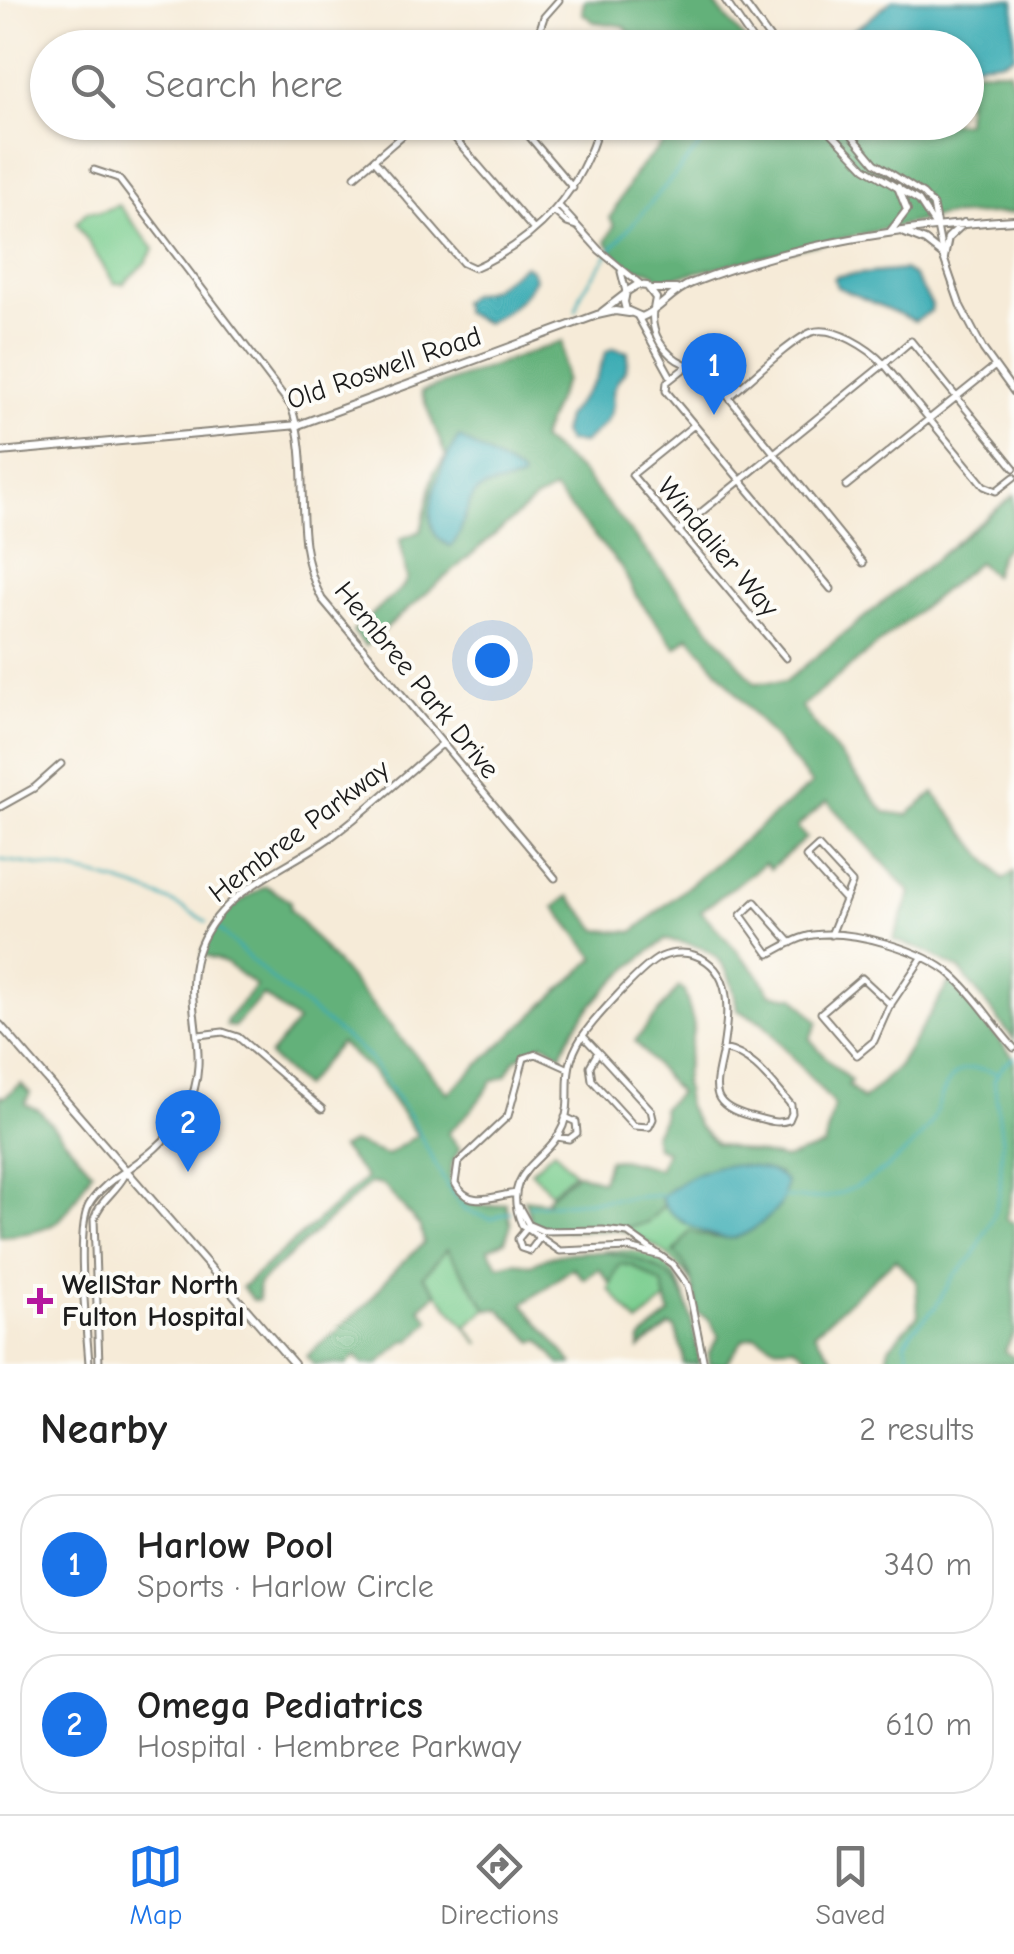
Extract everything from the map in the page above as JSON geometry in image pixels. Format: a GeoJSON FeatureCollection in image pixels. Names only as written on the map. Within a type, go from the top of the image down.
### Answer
{"type":"FeatureCollection","features":[{"type":"Feature","properties":{"kind":"street"},"geometry":{"type":"LineString","coordinates":[[540,30],[544,17],[559,0]]}},
{"type":"Feature","properties":{"kind":"street"},"geometry":{"type":"LineString","coordinates":[[725,0],[746,30]]}},
{"type":"Feature","properties":{"kind":"street"},"geometry":{"type":"LineString","coordinates":[[742,0],[764,30]]}},
{"type":"Feature","properties":{"kind":"street"},"geometry":{"type":"LineString","coordinates":[[355,176],[397,140]]}},
{"type":"Feature","properties":{"kind":"street"},"geometry":{"type":"LineString","coordinates":[[456,140],[534,230]]}},
{"type":"Feature","properties":{"kind":"street"},"geometry":{"type":"LineString","coordinates":[[533,140],[574,188]]}},
{"type":"Feature","properties":{"kind":"street"},"geometry":{"type":"LineString","coordinates":[[374,160],[470,268],[478,267],[534,230],[558,209],[574,188],[594,140]]}},
{"type":"Feature","properties":{"kind":"street"},"geometry":{"type":"LineString","coordinates":[[838,140],[856,160],[922,204],[936,226]]}},
{"type":"Feature","properties":{"kind":"street"},"geometry":{"type":"LineString","coordinates":[[856,140],[875,163],[928,198],[936,213],[944,257],[965,316],[1014,392]]}},
{"type":"Feature","properties":{"kind":"street"},"geometry":{"type":"LineString","coordinates":[[94,170],[118,178],[215,309],[283,392],[298,425]]}},
{"type":"Feature","properties":{"kind":"street"},"geometry":{"type":"LineString","coordinates":[[889,233],[908,210],[898,188]]}},
{"type":"Feature","properties":{"kind":"street"},"geometry":{"type":"LineString","coordinates":[[558,209],[566,223],[576,226],[619,269],[651,288],[678,289],[767,260],[889,233],[1014,220]]}},
{"type":"Feature","properties":{"kind":"street"},"geometry":{"type":"LineString","coordinates":[[944,257],[948,238],[964,223]]}},
{"type":"Feature","properties":{"kind":"street"},"geometry":{"type":"LineString","coordinates":[[899,232],[925,241],[944,257]]}},
{"type":"Feature","properties":{"kind":"street"},"geometry":{"type":"LineString","coordinates":[[619,269],[629,313]]}},
{"type":"Feature","properties":{"kind":"street","name":"Old Roswell Road"},"geometry":{"type":"LineString","coordinates":[[597,315],[642,284]]}},
{"type":"Feature","properties":{"kind":"street"},"geometry":{"type":"LineString","coordinates":[[651,288],[656,298],[652,326],[674,359],[686,364]]}},
{"type":"Feature","properties":{"kind":"street"},"geometry":{"type":"LineString","coordinates":[[671,377],[638,317],[654,310],[678,289]]}},
{"type":"Feature","properties":{"kind":"street","name":"Old Roswell Road"},"geometry":{"type":"LineString","coordinates":[[0,452],[298,425],[597,315],[615,311],[638,317]]}},
{"type":"Feature","properties":{"kind":"street"},"geometry":{"type":"LineString","coordinates":[[729,397],[812,332],[830,332],[872,352],[990,491],[996,491],[1014,477]]}},
{"type":"Feature","properties":{"kind":"street"},"geometry":{"type":"LineString","coordinates":[[678,531],[911,341],[1014,468]]}},
{"type":"Feature","properties":{"kind":"street"},"geometry":{"type":"LineString","coordinates":[[830,588],[666,391],[671,377],[686,364],[695,360],[701,363],[862,562]]}},
{"type":"Feature","properties":{"kind":"street"},"geometry":{"type":"LineString","coordinates":[[846,486],[995,366]]}},
{"type":"Feature","properties":{"kind":"street","name":"Hembree Park Drive"},"geometry":{"type":"LineString","coordinates":[[298,425],[302,540],[314,584],[332,615],[555,878]]}},
{"type":"Feature","properties":{"kind":"street","name":"Windalier Way"},"geometry":{"type":"LineString","coordinates":[[694,425],[632,475],[786,658]]}},
{"type":"Feature","properties":{"kind":"street","name":"Hembree Parkway"},"geometry":{"type":"LineString","coordinates":[[126,1173],[166,1138],[186,1110],[198,1074],[199,1035],[192,999],[194,968],[203,938],[220,912],[245,889],[334,835],[442,744]]}},
{"type":"Feature","properties":{"kind":"street"},"geometry":{"type":"LineString","coordinates":[[0,807],[34,788],[61,764]]}},
{"type":"Feature","properties":{"kind":"street"},"geometry":{"type":"LineString","coordinates":[[832,936],[846,900],[852,884],[818,846],[806,857],[846,900]]}},
{"type":"Feature","properties":{"kind":"street"},"geometry":{"type":"LineString","coordinates":[[792,943],[755,902],[740,914],[769,954],[792,943],[806,936],[832,936],[880,942],[922,958],[952,976],[1014,1048]]}},
{"type":"Feature","properties":{"kind":"street"},"geometry":{"type":"LineString","coordinates":[[661,1256],[628,1248],[560,1251],[528,1227],[516,1193],[526,1167],[557,1137],[565,1117],[567,1068],[583,1036],[650,964],[666,955],[685,953],[708,962],[723,982],[727,1012],[716,1088],[722,1104],[732,1111],[778,1123],[789,1120],[791,1105],[756,1066],[741,1054],[722,1048]]}},
{"type":"Feature","properties":{"kind":"street"},"geometry":{"type":"LineString","coordinates":[[891,1004],[862,978],[821,1013],[857,1055],[874,1041],[891,1004],[922,958]]}},
{"type":"Feature","properties":{"kind":"street"},"geometry":{"type":"LineString","coordinates":[[0,1025],[294,1364]]}},
{"type":"Feature","properties":{"kind":"street"},"geometry":{"type":"LineString","coordinates":[[199,1035],[223,1032],[238,1037],[322,1109]]}},
{"type":"Feature","properties":{"kind":"street"},"geometry":{"type":"LineString","coordinates":[[583,1036],[598,1052],[651,1110],[653,1119],[649,1126],[634,1126],[592,1080],[590,1066],[598,1052]]}},
{"type":"Feature","properties":{"kind":"street"},"geometry":{"type":"LineString","coordinates":[[516,1193],[478,1200],[465,1195],[455,1183],[458,1162],[508,1116],[521,1062],[526,1056],[536,1054],[567,1068]]}},
{"type":"Feature","properties":{"kind":"street"},"geometry":{"type":"LineString","coordinates":[[557,1137],[568,1140],[577,1132],[576,1122],[565,1117]]}},
{"type":"Feature","properties":{"kind":"street"},"geometry":{"type":"LineString","coordinates":[[89,1364],[83,1230],[88,1206],[126,1173]]}},
{"type":"Feature","properties":{"kind":"street"},"geometry":{"type":"LineString","coordinates":[[99,1364],[94,1219],[102,1201],[120,1185],[126,1173]]}},
{"type":"Feature","properties":{"kind":"street"},"geometry":{"type":"LineString","coordinates":[[528,1227],[518,1238],[520,1248],[530,1251],[541,1235]]}},
{"type":"Feature","properties":{"kind":"street"},"geometry":{"type":"LineString","coordinates":[[541,1235],[603,1230],[628,1233],[661,1256],[677,1269],[688,1286],[704,1364]]}},
{"type":"Feature","properties":{"kind":"street"},"geometry":{"type":"LineString","coordinates":[[86,1298],[96,1298]]}},
{"type":"Feature","properties":{"kind":"green space"},"geometry":{"type":"Polygon","coordinates":[[[584,0],[711,0],[737,30],[627,30],[624,26],[594,22],[582,13],[584,0]]]}},
{"type":"Feature","properties":{"kind":"green space"},"geometry":{"type":"Polygon","coordinates":[[[984,70],[1009,70],[1014,89],[1014,213],[942,216],[662,280],[649,270],[627,265],[606,241],[614,226],[610,218],[635,173],[666,140],[984,140],[984,70]]]}},
{"type":"Feature","properties":{"kind":"green space"},"geometry":{"type":"Polygon","coordinates":[[[119,205],[154,249],[123,284],[114,283],[76,223],[87,211],[99,212],[119,205]]]}},
{"type":"Feature","properties":{"kind":"green space"},"geometry":{"type":"Polygon","coordinates":[[[562,341],[565,380],[540,439],[581,472],[755,683],[785,682],[1014,495],[1014,538],[1000,555],[993,576],[978,562],[801,707],[885,812],[907,815],[934,793],[1003,880],[1014,872],[1014,1040],[960,970],[893,940],[911,893],[827,801],[797,827],[806,838],[770,869],[765,863],[701,911],[771,994],[795,997],[818,1022],[810,1039],[851,1081],[848,1085],[863,1100],[898,1067],[950,981],[1014,1058],[1014,1185],[1006,1219],[1014,1223],[1014,1332],[1005,1351],[1014,1358],[1014,1364],[889,1364],[889,1347],[918,1315],[916,1280],[895,1259],[814,1333],[837,1364],[819,1364],[794,1346],[777,1347],[756,1336],[744,1339],[725,1364],[709,1364],[708,1354],[719,1336],[709,1320],[698,1313],[688,1273],[674,1253],[690,1231],[729,1237],[749,1230],[780,1205],[779,1174],[762,1169],[731,1166],[688,1178],[661,1197],[663,1206],[650,1220],[634,1226],[571,1230],[532,1224],[524,1199],[548,1202],[547,1198],[577,1173],[602,1181],[608,1160],[621,1159],[659,1169],[666,1151],[656,1147],[653,1135],[663,1118],[662,1108],[678,1093],[635,1041],[679,987],[684,990],[694,1025],[684,1081],[687,1105],[698,1126],[716,1144],[785,1159],[824,1146],[834,1105],[762,1022],[737,1010],[730,979],[718,958],[697,946],[665,940],[619,977],[591,1006],[561,1055],[543,1043],[515,1060],[506,1076],[492,1081],[448,1133],[460,1149],[450,1175],[452,1186],[467,1202],[491,1206],[506,1203],[511,1225],[505,1241],[488,1249],[499,1266],[516,1262],[531,1265],[566,1253],[610,1253],[631,1257],[668,1275],[687,1306],[700,1364],[683,1364],[675,1328],[670,1326],[639,1349],[640,1340],[670,1314],[662,1284],[633,1266],[620,1264],[611,1284],[599,1269],[584,1279],[573,1268],[523,1304],[573,1364],[560,1364],[540,1340],[534,1342],[499,1309],[487,1309],[447,1249],[423,1276],[437,1293],[420,1308],[430,1321],[411,1341],[406,1340],[379,1364],[363,1364],[356,1356],[347,1364],[314,1364],[307,1356],[367,1304],[394,1270],[424,1243],[420,1227],[383,1185],[370,1183],[258,1284],[259,1300],[253,1300],[242,1287],[366,1178],[341,1148],[352,1142],[387,1155],[417,1135],[374,1074],[340,1043],[303,1087],[269,1056],[297,1022],[263,995],[234,1027],[226,1026],[256,986],[226,963],[202,954],[220,920],[235,906],[266,886],[290,901],[290,909],[448,1093],[595,958],[555,907],[569,896],[598,930],[633,932],[812,784],[689,636],[676,648],[636,596],[621,567],[554,490],[535,500],[365,646],[353,631],[403,587],[407,579],[400,539],[421,531],[434,472],[446,457],[421,392],[562,341]]]}},
{"type":"Feature","properties":{"kind":"green space"},"geometry":{"type":"Polygon","coordinates":[[[21,1084],[30,1093],[25,1104],[39,1110],[92,1171],[58,1221],[36,1231],[0,1237],[0,1096],[21,1084]]]}},
{"type":"Feature","properties":{"kind":"green space"},"geometry":{"type":"Polygon","coordinates":[[[554,1150],[574,1172],[551,1193],[531,1171],[554,1150]]]}},
{"type":"Feature","properties":{"kind":"green space"},"geometry":{"type":"Polygon","coordinates":[[[663,1206],[681,1221],[724,1238],[708,1238],[690,1231],[674,1253],[683,1260],[691,1282],[656,1247],[610,1228],[648,1222],[663,1206]]]}},
{"type":"Feature","properties":{"kind":"green space"},"geometry":{"type":"Polygon","coordinates":[[[447,1249],[487,1309],[466,1326],[480,1345],[423,1276],[447,1249]]]}},
{"type":"Feature","properties":{"kind":"green space"},"geometry":{"type":"Polygon","coordinates":[[[603,1251],[641,1253],[666,1266],[683,1291],[692,1326],[680,1289],[643,1263],[603,1251]]]}},
{"type":"Feature","properties":{"kind":"green space"},"geometry":{"type":"Polygon","coordinates":[[[620,1263],[633,1266],[662,1284],[666,1300],[638,1323],[609,1289],[620,1263]]]}},
{"type":"Feature","properties":{"kind":"water"},"geometry":{"type":"Polygon","coordinates":[[[892,0],[1014,0],[1014,55],[984,62],[984,30],[853,30],[892,0]]]}},
{"type":"Feature","properties":{"kind":"water"},"geometry":{"type":"Polygon","coordinates":[[[525,265],[535,279],[508,311],[486,323],[464,313],[461,302],[491,289],[525,265]]]}},
{"type":"Feature","properties":{"kind":"water"},"geometry":{"type":"Polygon","coordinates":[[[904,270],[914,276],[932,305],[931,311],[915,321],[837,287],[834,279],[836,276],[904,270]]]}},
{"type":"Feature","properties":{"kind":"water"},"geometry":{"type":"Polygon","coordinates":[[[613,348],[628,352],[625,371],[613,391],[609,417],[583,443],[567,442],[562,433],[566,417],[596,379],[606,352],[613,348]]]}},
{"type":"Feature","properties":{"kind":"water"},"geometry":{"type":"Polygon","coordinates":[[[459,437],[521,474],[522,479],[476,493],[451,546],[432,527],[431,512],[438,479],[459,437]]]}},
{"type":"Feature","properties":{"kind":"water"},"geometry":{"type":"Polygon","coordinates":[[[725,1165],[766,1169],[786,1182],[776,1210],[753,1229],[734,1238],[714,1236],[680,1220],[661,1197],[691,1176],[725,1165]]]}},
{"type":"Feature","properties":{"kind":"waterway"},"geometry":{"type":"LineString","coordinates":[[576,310],[582,292],[613,247],[705,140]]}},
{"type":"Feature","properties":{"kind":"waterway"},"geometry":{"type":"LineString","coordinates":[[0,860],[107,879],[159,896],[207,922]]}},
{"type":"Feature","properties":{"kind":"waterway"},"geometry":{"type":"LineString","coordinates":[[216,927],[274,981],[367,1055],[411,1118],[464,1210],[491,1219],[511,1212]]}},
{"type":"Feature","properties":{"kind":"waterway"},"geometry":{"type":"LineString","coordinates":[[911,1364],[905,1342],[974,1255],[993,1217],[1000,1192],[1002,1141],[994,1080],[1014,1057]]}},
{"type":"Feature","properties":{"kind":"waterway"},"geometry":{"type":"LineString","coordinates":[[781,1197],[828,1197],[870,1178],[920,1137],[933,1120],[944,1090],[959,1072],[983,1069],[997,1073]]}},
{"type":"Feature","properties":{"kind":"waterway"},"geometry":{"type":"LineString","coordinates":[[529,1206],[663,1195]]}},
{"type":"Feature","properties":{"kind":"place","name":"Harlow Pool"},"geometry":{"type":"Point","coordinates":[714,415]}},
{"type":"Feature","properties":{"kind":"place","name":"Omega Pediatrics"},"geometry":{"type":"Point","coordinates":[188,1172]}},
{"type":"Feature","properties":{"kind":"place","name":"WellStar North Fulton Hospital"},"geometry":{"type":"Point","coordinates":[40,1301]}}]}
